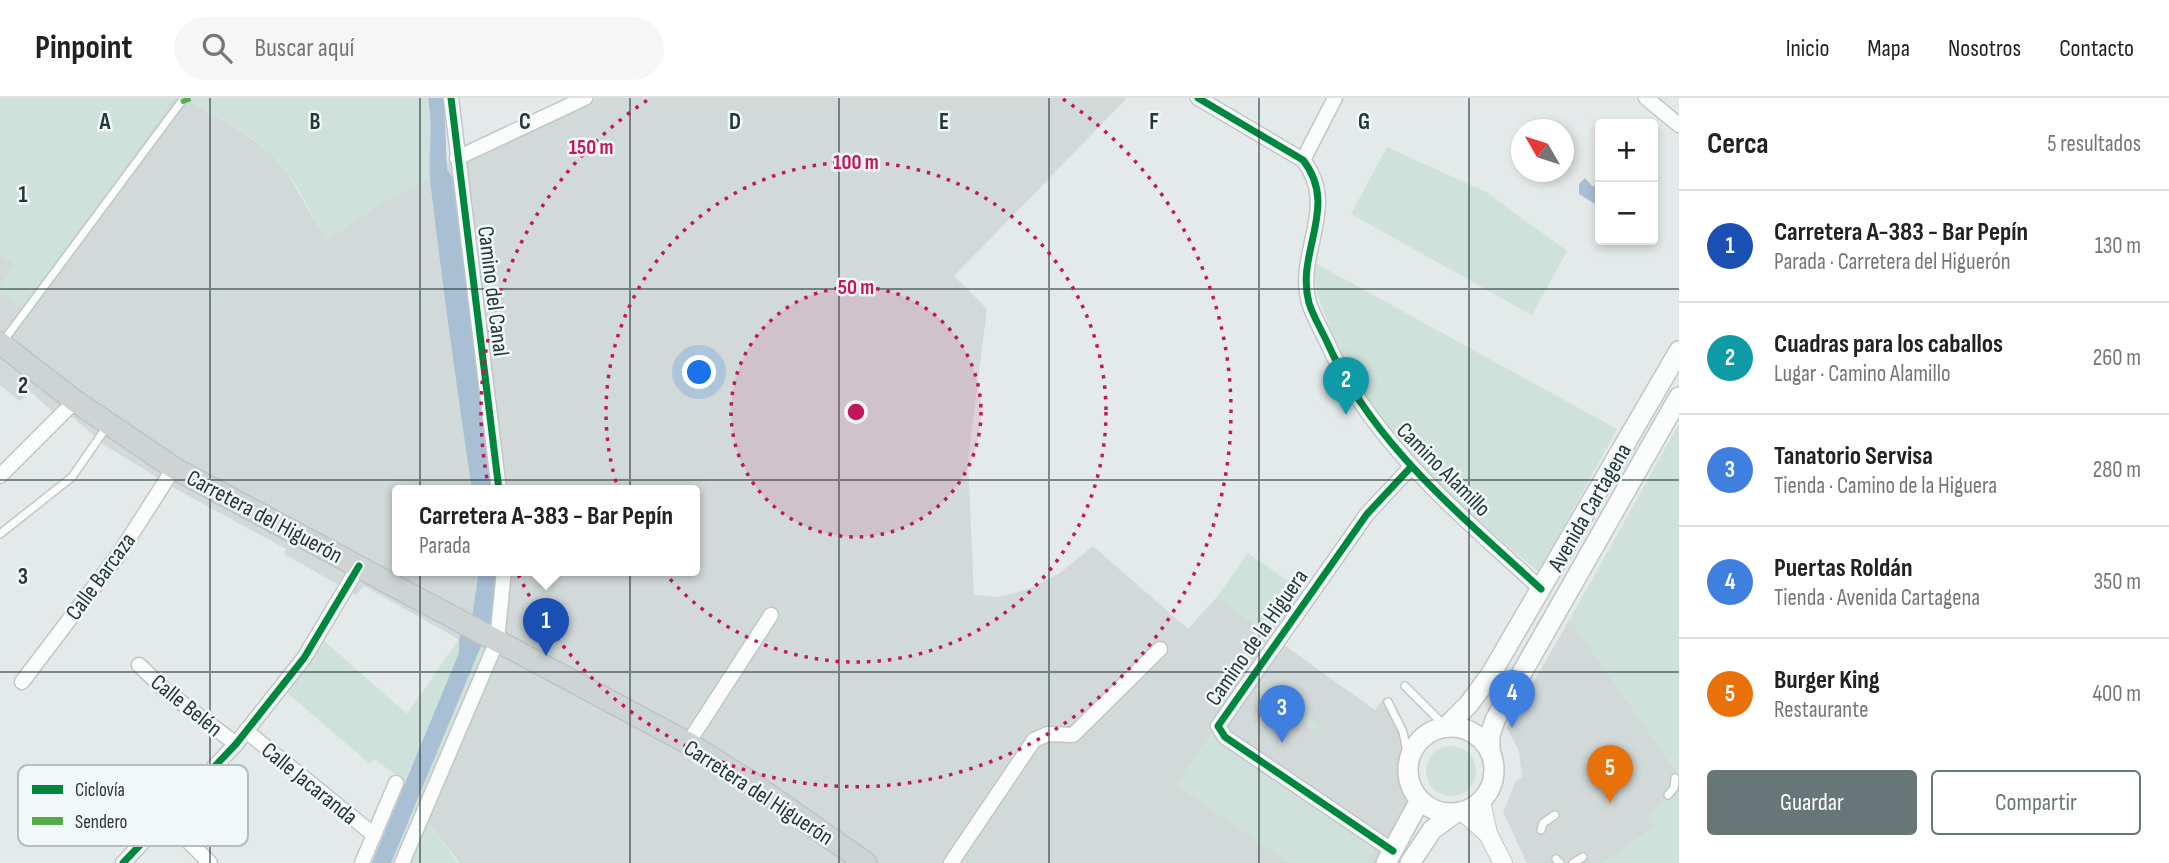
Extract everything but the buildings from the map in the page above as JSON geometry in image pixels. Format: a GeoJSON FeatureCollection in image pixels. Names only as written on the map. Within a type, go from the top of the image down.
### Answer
{"type":"FeatureCollection","features":[{"type":"Feature","properties":{"kind":"main road","name":"Carretera del Higuerón"},"geometry":{"type":"LineString","coordinates":[[1,343],[75,401],[174,468],[688,743],[753,784],[866,863]]}},
{"type":"Feature","properties":{"kind":"main road","name":"Avenida Cartagena"},"geometry":{"type":"LineString","coordinates":[[1446,727],[1469,704],[1491,674],[1679,351]]}},
{"type":"Feature","properties":{"kind":"main road","name":"Avenida Cartagena"},"geometry":{"type":"LineString","coordinates":[[1490,752],[1490,735],[1495,720],[1679,397]]}},
{"type":"Feature","properties":{"kind":"main road"},"geometry":{"type":"LineString","coordinates":[[1410,863],[1432,830],[1482,801],[1493,778],[1490,752],[1472,733],[1446,727],[1422,739],[1409,762],[1408,776],[1420,800],[1442,813],[1459,813]]}},
{"type":"Feature","properties":{"kind":"main road"},"geometry":{"type":"LineString","coordinates":[[1390,857],[1420,800]]}},
{"type":"Feature","properties":{"kind":"street","name":"Camino del Canal"},"geometry":{"type":"LineString","coordinates":[[451,98],[498,485]]}},
{"type":"Feature","properties":{"kind":"street"},"geometry":{"type":"LineString","coordinates":[[457,158],[585,98]]}},
{"type":"Feature","properties":{"kind":"street"},"geometry":{"type":"LineString","coordinates":[[1198,98],[1303,160],[1335,98]]}},
{"type":"Feature","properties":{"kind":"street"},"geometry":{"type":"LineString","coordinates":[[1646,98],[1679,125]]}},
{"type":"Feature","properties":{"kind":"street","name":"Camino Alamillo"},"geometry":{"type":"LineString","coordinates":[[1303,160],[1313,174],[1319,190],[1305,284],[1310,306],[1342,375],[1371,420],[1410,468],[1541,589]]}},
{"type":"Feature","properties":{"kind":"street"},"geometry":{"type":"LineString","coordinates":[[0,476],[75,401]]}},
{"type":"Feature","properties":{"kind":"street","name":"Calle Barcaza"},"geometry":{"type":"LineString","coordinates":[[22,682],[119,554],[174,468]]}},
{"type":"Feature","properties":{"kind":"street","name":"Camino de la Higuera"},"geometry":{"type":"LineString","coordinates":[[1390,857],[1225,737],[1219,726],[1367,514],[1410,468]]}},
{"type":"Feature","properties":{"kind":"street"},"geometry":{"type":"LineString","coordinates":[[216,765],[304,658],[359,566]]}},
{"type":"Feature","properties":{"kind":"street"},"geometry":{"type":"LineString","coordinates":[[402,863],[497,641],[503,576]]}},
{"type":"Feature","properties":{"kind":"street"},"geometry":{"type":"LineString","coordinates":[[688,743],[771,615]]}},
{"type":"Feature","properties":{"kind":"street"},"geometry":{"type":"LineString","coordinates":[[951,863],[1034,740],[1048,734],[1073,735],[1160,649]]}},
{"type":"Feature","properties":{"kind":"street","name":"Calle Belén"},"geometry":{"type":"LineString","coordinates":[[139,665],[165,690],[236,744]]}},
{"type":"Feature","properties":{"kind":"street","name":"Calle Jacaranda"},"geometry":{"type":"LineString","coordinates":[[246,732],[374,835]]}},
{"type":"Feature","properties":{"kind":"street"},"geometry":{"type":"LineString","coordinates":[[362,863],[396,783]]}},
{"type":"Feature","properties":{"kind":"street"},"geometry":{"type":"LineString","coordinates":[[1482,801],[1488,834],[1503,863]]}},
{"type":"Feature","properties":{"kind":"street"},"geometry":{"type":"LineString","coordinates":[[1459,813],[1488,834]]}},
{"type":"Feature","properties":{"kind":"street"},"geometry":{"type":"LineString","coordinates":[[123,863],[140,846]]}},
{"type":"Feature","properties":{"kind":"street"},"geometry":{"type":"LineString","coordinates":[[194,846],[211,863]]}},
{"type":"Feature","properties":{"kind":"lane"},"geometry":{"type":"LineString","coordinates":[[1,343],[181,102]]}},
{"type":"Feature","properties":{"kind":"lane"},"geometry":{"type":"LineString","coordinates":[[0,534],[72,477],[108,424]]}},
{"type":"Feature","properties":{"kind":"lane"},"geometry":{"type":"LineString","coordinates":[[1405,686],[1446,727]]}},
{"type":"Feature","properties":{"kind":"lane"},"geometry":{"type":"LineString","coordinates":[[1388,702],[1403,732],[1409,762]]}},
{"type":"Feature","properties":{"kind":"lane"},"geometry":{"type":"LineString","coordinates":[[1667,784],[1668,796],[1676,783],[1675,778]]}},
{"type":"Feature","properties":{"kind":"lane"},"geometry":{"type":"LineString","coordinates":[[1541,830],[1543,823],[1555,815]]}},
{"type":"Feature","properties":{"kind":"lane"},"geometry":{"type":"LineString","coordinates":[[1573,863],[1583,857]]}},
{"type":"Feature","properties":{"kind":"shaded area"},"geometry":{"type":"Polygon","coordinates":[[[0,98],[184,98],[241,131],[271,153],[286,171],[326,240],[389,198],[429,179],[430,165],[474,158],[596,98],[1127,98],[954,276],[987,309],[968,460],[974,595],[999,597],[1031,588],[1060,573],[1093,546],[1188,629],[1217,597],[1375,710],[1384,698],[1388,702],[1397,716],[1409,762],[1408,776],[1420,800],[1386,863],[460,863],[427,822],[414,817],[476,664],[485,654],[364,586],[356,595],[284,554],[286,549],[174,488],[103,444],[69,414],[62,420],[31,392],[19,401],[0,385],[0,98]]]}},
{"type":"Feature","properties":{"kind":"shaded area"},"geometry":{"type":"Polygon","coordinates":[[[0,98],[175,98],[22,309],[0,293],[0,285],[15,265],[0,254],[0,98]]]}},
{"type":"Feature","properties":{"kind":"shaded area"},"geometry":{"type":"Polygon","coordinates":[[[184,98],[428,98],[433,122],[430,179],[389,198],[326,240],[296,186],[275,157],[251,137],[184,98]]]}},
{"type":"Feature","properties":{"kind":"shaded area"},"geometry":{"type":"Polygon","coordinates":[[[1387,147],[1486,192],[1567,251],[1532,315],[1351,214],[1387,147]]]}},
{"type":"Feature","properties":{"kind":"shaded area"},"geometry":{"type":"Polygon","coordinates":[[[1315,263],[1617,429],[1539,572],[1433,478],[1369,407],[1357,387],[1322,309],[1317,291],[1315,263]]]}},
{"type":"Feature","properties":{"kind":"shaded area"},"geometry":{"type":"Polygon","coordinates":[[[1679,424],[1679,775],[1570,619],[1679,424]]]}},
{"type":"Feature","properties":{"kind":"shaded area"},"geometry":{"type":"Polygon","coordinates":[[[1248,553],[1302,591],[1271,636],[1217,597],[1248,553]]]}},
{"type":"Feature","properties":{"kind":"shaded area"},"geometry":{"type":"Polygon","coordinates":[[[1570,619],[1679,775],[1679,792],[1647,815],[1654,827],[1603,863],[1527,863],[1503,812],[1516,781],[1522,777],[1519,751],[1507,728],[1570,619]]]}},
{"type":"Feature","properties":{"kind":"shaded area"},"geometry":{"type":"Polygon","coordinates":[[[321,638],[407,714],[459,639],[485,650],[476,664],[395,863],[372,863],[406,782],[374,759],[370,764],[284,690],[321,638]]]}},
{"type":"Feature","properties":{"kind":"shaded area"},"geometry":{"type":"Polygon","coordinates":[[[1265,688],[1320,725],[1313,730],[1259,693],[1265,688]]]}},
{"type":"Feature","properties":{"kind":"shaded area"},"geometry":{"type":"Polygon","coordinates":[[[1211,734],[1376,848],[1366,863],[1289,863],[1176,785],[1211,734]]]}},
{"type":"Feature","properties":{"kind":"shaded area"},"geometry":{"type":"Polygon","coordinates":[[[1451,746],[1469,753],[1476,771],[1469,789],[1451,796],[1433,789],[1426,771],[1433,753],[1451,746]]]}},
{"type":"Feature","properties":{"kind":"shaded area"},"geometry":{"type":"Polygon","coordinates":[[[1679,792],[1679,863],[1603,863],[1654,827],[1646,815],[1679,792]]]}},
{"type":"Feature","properties":{"kind":"shaded area"},"geometry":{"type":"Polygon","coordinates":[[[427,822],[458,863],[410,863],[427,822]]]}},
{"type":"Feature","properties":{"kind":"water"},"geometry":{"type":"Polygon","coordinates":[[[428,98],[444,98],[447,169],[454,180],[494,485],[471,485],[431,188],[428,98]]]}},
{"type":"Feature","properties":{"kind":"water"},"geometry":{"type":"Polygon","coordinates":[[[1585,178],[1595,186],[1595,204],[1579,194],[1579,184],[1585,178]]]}},
{"type":"Feature","properties":{"kind":"water"},"geometry":{"type":"Polygon","coordinates":[[[478,576],[499,576],[491,622],[391,863],[372,863],[459,653],[459,639],[473,612],[478,576]]]}},
{"type":"Feature","properties":{"kind":"marked path"},"geometry":{"type":"LineString","coordinates":[[181,102],[192,98]]}},
{"type":"Feature","properties":{"kind":"cycle path"},"geometry":{"type":"LineString","coordinates":[[451,98],[498,485]]}},
{"type":"Feature","properties":{"kind":"cycle path"},"geometry":{"type":"LineString","coordinates":[[1198,98],[1303,160],[1313,178],[1318,195],[1307,266],[1309,303],[1346,379],[1368,414],[1421,476],[1541,589]]}},
{"type":"Feature","properties":{"kind":"cycle path"},"geometry":{"type":"LineString","coordinates":[[1393,851],[1225,737],[1218,726],[1367,514],[1410,468]]}},
{"type":"Feature","properties":{"kind":"cycle path"},"geometry":{"type":"LineString","coordinates":[[216,765],[304,658],[359,566]]}},
{"type":"Feature","properties":{"kind":"cycle path"},"geometry":{"type":"LineString","coordinates":[[123,863],[139,846]]}},
{"type":"Feature","properties":{"kind":"place","name":"Cuadras para los caballos"},"geometry":{"type":"Point","coordinates":[1346,415]}},
{"type":"Feature","properties":{"kind":"place","name":"Carretera A-383 - Bar Pepín"},"geometry":{"type":"Point","coordinates":[546,656]}},
{"type":"Feature","properties":{"kind":"place","name":"Puertas Roldán"},"geometry":{"type":"Point","coordinates":[1512,728]}},
{"type":"Feature","properties":{"kind":"place","name":"Tanatorio Servisa"},"geometry":{"type":"Point","coordinates":[1282,743]}},
{"type":"Feature","properties":{"kind":"place","name":"Burger King"},"geometry":{"type":"Point","coordinates":[1610,803]}}]}
